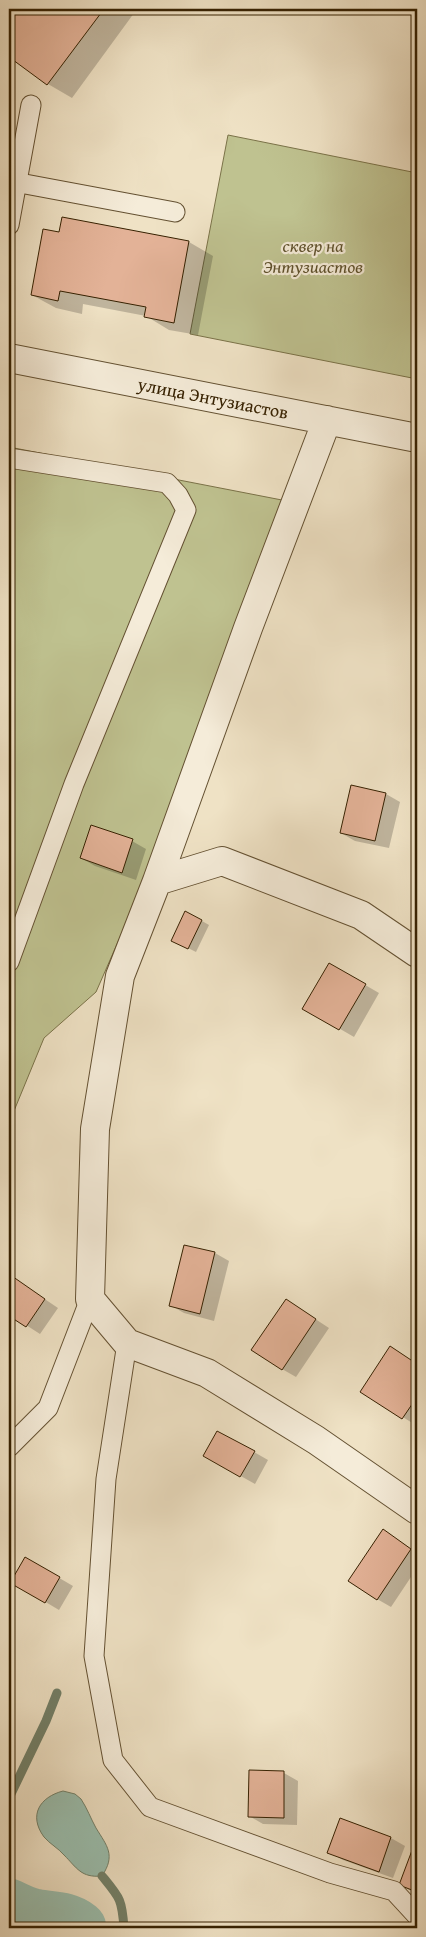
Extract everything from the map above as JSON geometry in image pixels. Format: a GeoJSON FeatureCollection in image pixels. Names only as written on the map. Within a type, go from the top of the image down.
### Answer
{"type":"FeatureCollection","features":[{"type":"Feature","properties":{"kind":"street","name":"улица Энтузиастов"},"geometry":{"type":"LineString","coordinates":[[9,358],[417,438]]}},
{"type":"Feature","properties":{"kind":"street"},"geometry":{"type":"LineString","coordinates":[[327,420],[248,628],[157,881],[120,976],[96,1129],[90,1299],[127,1343],[207,1373],[316,1440],[417,1510]]}},
{"type":"Feature","properties":{"kind":"street"},"geometry":{"type":"LineString","coordinates":[[157,881],[222,861],[361,915],[417,953]]}},
{"type":"Feature","properties":{"kind":"lane"},"geometry":{"type":"LineString","coordinates":[[9,225],[13,182],[31,105]]}},
{"type":"Feature","properties":{"kind":"lane"},"geometry":{"type":"LineString","coordinates":[[13,182],[175,212]]}},
{"type":"Feature","properties":{"kind":"lane"},"geometry":{"type":"LineString","coordinates":[[9,458],[167,483],[178,495],[186,510],[74,784],[9,962]]}},
{"type":"Feature","properties":{"kind":"lane"},"geometry":{"type":"LineString","coordinates":[[9,1447],[48,1408],[90,1299]]}},
{"type":"Feature","properties":{"kind":"lane"},"geometry":{"type":"LineString","coordinates":[[127,1343],[106,1479],[94,1656],[113,1760],[150,1807],[330,1873],[394,1891],[417,1916]]}},
{"type":"Feature","properties":{"kind":"green space","name":"сквер на Энтузиастов"},"geometry":{"type":"Polygon","coordinates":[[[228,135],[417,173],[417,379],[190,334],[228,135]]]}},
{"type":"Feature","properties":{"kind":"green space"},"geometry":{"type":"Polygon","coordinates":[[[9,447],[287,501],[175,812],[96,992],[44,1038],[9,1123],[9,447]]]}},
{"type":"Feature","properties":{"kind":"shaded area"},"geometry":{"type":"Polygon","coordinates":[[[63,1791],[75,1794],[81,1799],[106,1846],[109,1862],[102,1876],[84,1874],[44,1837],[39,1829],[37,1814],[39,1808],[48,1798],[63,1791]]]}},
{"type":"Feature","properties":{"kind":"building"},"geometry":{"type":"Polygon","coordinates":[[[9,9],[104,9],[47,85],[9,57],[9,9]]]}},
{"type":"Feature","properties":{"kind":"building"},"geometry":{"type":"Polygon","coordinates":[[[62,217],[189,241],[174,323],[144,317],[146,307],[60,291],[58,301],[31,295],[43,229],[59,232],[62,217]]]}},
{"type":"Feature","properties":{"kind":"building"},"geometry":{"type":"Polygon","coordinates":[[[351,785],[386,793],[375,841],[340,833],[351,785]]]}},
{"type":"Feature","properties":{"kind":"building"},"geometry":{"type":"Polygon","coordinates":[[[91,825],[133,839],[122,873],[80,858],[91,825]]]}},
{"type":"Feature","properties":{"kind":"building"},"geometry":{"type":"Polygon","coordinates":[[[185,911],[202,920],[188,949],[171,941],[185,911]]]}},
{"type":"Feature","properties":{"kind":"building"},"geometry":{"type":"Polygon","coordinates":[[[329,963],[366,984],[339,1030],[302,1009],[329,963]]]}},
{"type":"Feature","properties":{"kind":"building"},"geometry":{"type":"Polygon","coordinates":[[[184,1245],[215,1252],[200,1314],[169,1306],[184,1245]]]}},
{"type":"Feature","properties":{"kind":"building"},"geometry":{"type":"Polygon","coordinates":[[[9,1274],[45,1299],[26,1327],[9,1316],[9,1274]]]}},
{"type":"Feature","properties":{"kind":"building"},"geometry":{"type":"Polygon","coordinates":[[[286,1299],[316,1319],[282,1370],[251,1350],[286,1299]]]}},
{"type":"Feature","properties":{"kind":"building"},"geometry":{"type":"Polygon","coordinates":[[[390,1346],[417,1364],[417,1397],[402,1419],[360,1392],[390,1346]]]}},
{"type":"Feature","properties":{"kind":"building"},"geometry":{"type":"Polygon","coordinates":[[[217,1431],[255,1451],[240,1477],[203,1456],[217,1431]]]}},
{"type":"Feature","properties":{"kind":"building"},"geometry":{"type":"Polygon","coordinates":[[[383,1529],[411,1549],[377,1600],[348,1581],[383,1529]]]}},
{"type":"Feature","properties":{"kind":"building"},"geometry":{"type":"Polygon","coordinates":[[[25,1557],[60,1577],[45,1603],[10,1583],[25,1557]]]}},
{"type":"Feature","properties":{"kind":"building"},"geometry":{"type":"Polygon","coordinates":[[[249,1770],[284,1771],[284,1818],[248,1817],[249,1770]]]}},
{"type":"Feature","properties":{"kind":"building"},"geometry":{"type":"Polygon","coordinates":[[[340,1818],[391,1837],[379,1872],[327,1853],[340,1818]]]}},
{"type":"Feature","properties":{"kind":"building"},"geometry":{"type":"Polygon","coordinates":[[[417,1837],[417,1892],[399,1885],[417,1837]]]}},
{"type":"Feature","properties":{"kind":"waterway"},"geometry":{"type":"LineString","coordinates":[[9,1798],[46,1721],[57,1693]]}},
{"type":"Feature","properties":{"kind":"waterway"},"geometry":{"type":"LineString","coordinates":[[102,1876],[119,1899],[124,1928]]}},
{"type":"Feature","properties":{"kind":"waterway"},"geometry":{"type":"LineString","coordinates":[[9,1906],[31,1915],[68,1922],[79,1928]]}}]}
